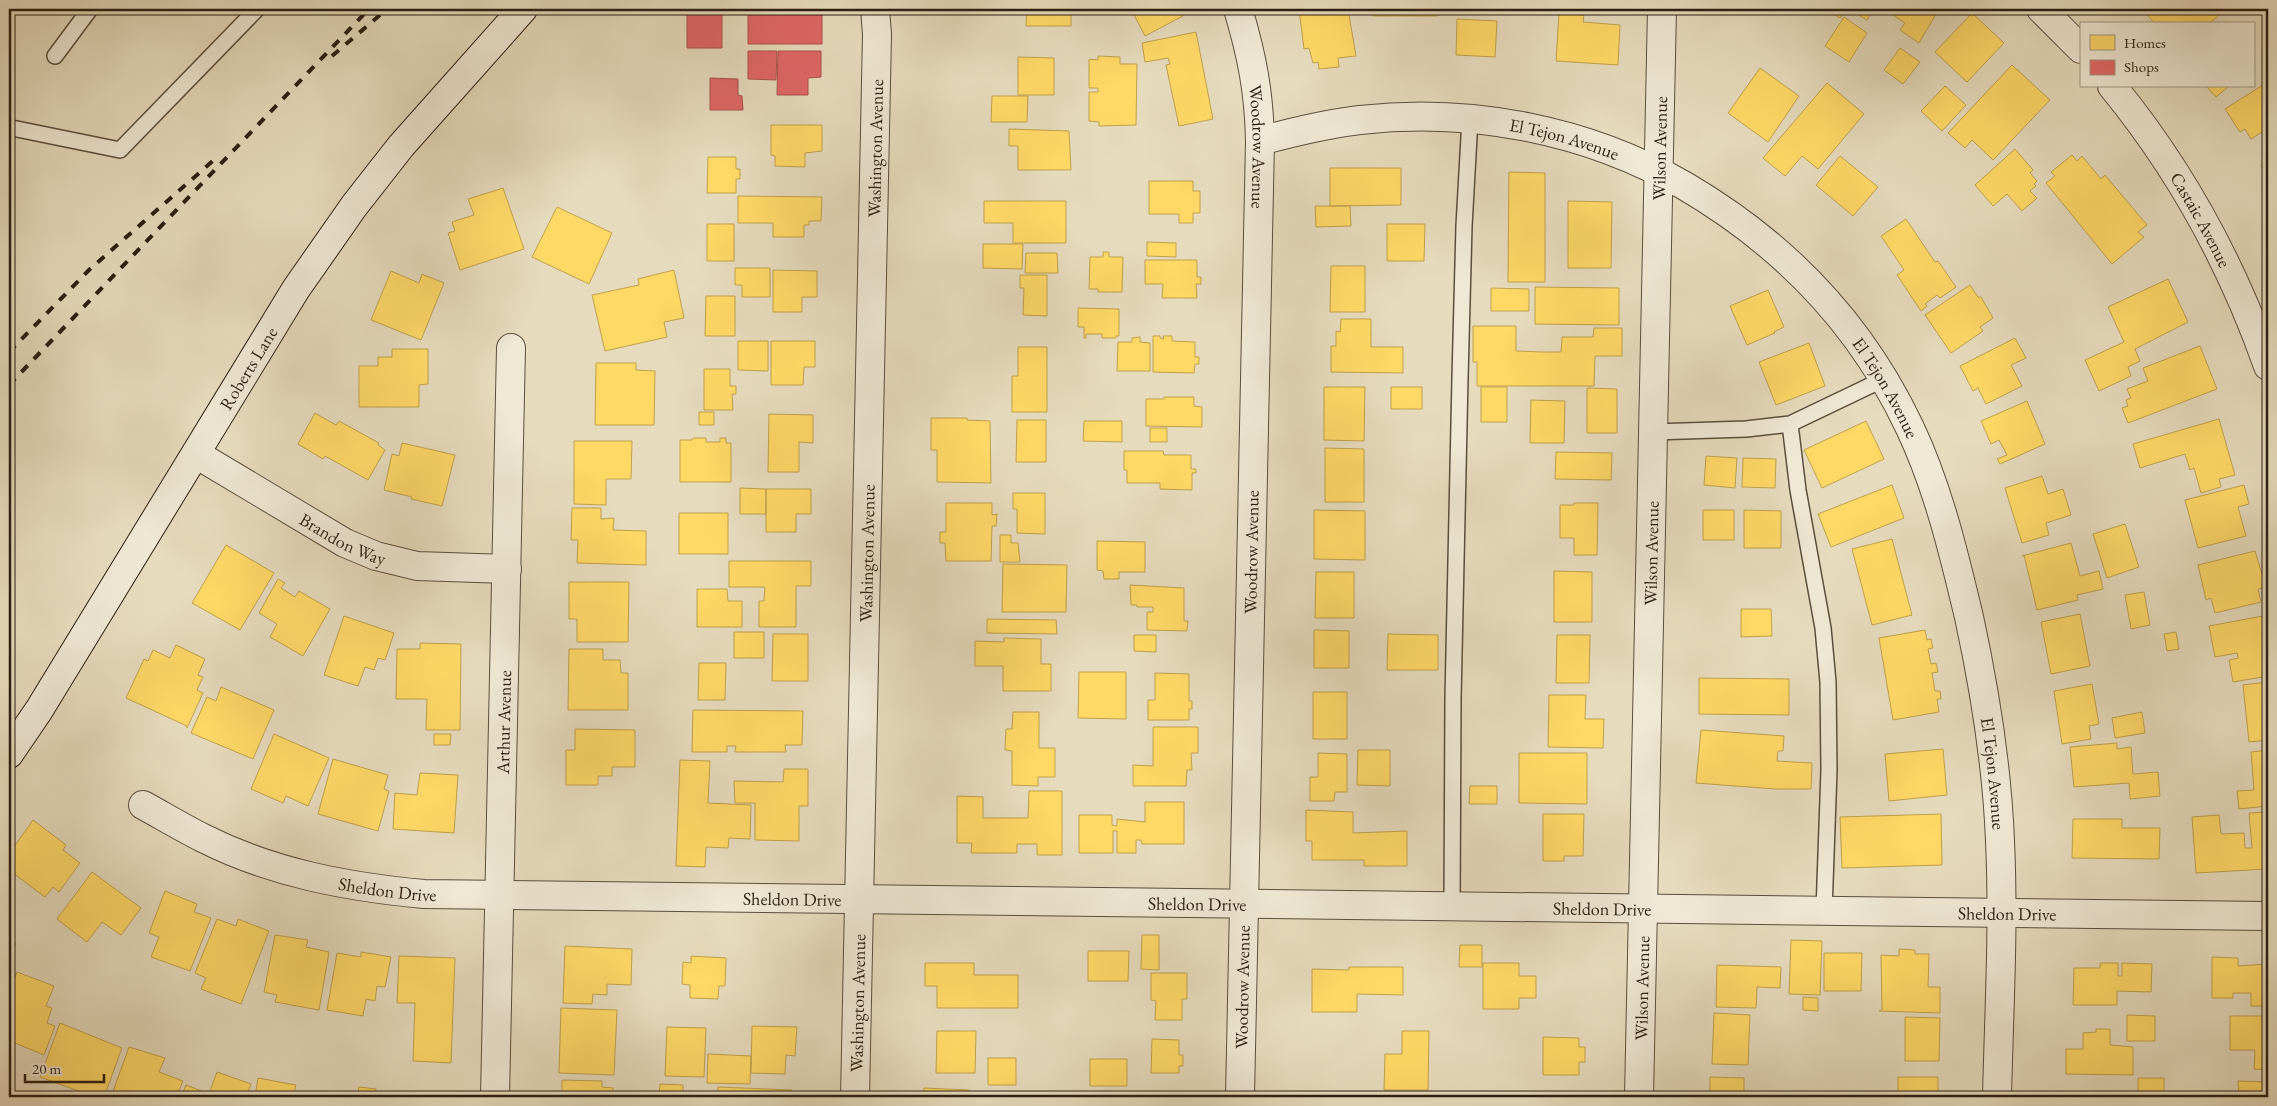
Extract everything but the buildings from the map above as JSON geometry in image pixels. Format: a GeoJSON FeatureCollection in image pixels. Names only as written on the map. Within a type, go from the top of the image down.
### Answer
{"type":"FeatureCollection","features":[{"type":"Feature","properties":{"kind":"street","name":"Roberts Lane"},"geometry":{"type":"LineString","coordinates":[[9,754],[40,710],[296,289],[354,206],[401,146],[523,9]]}},
{"type":"Feature","properties":{"kind":"street","name":"Washington Avenue"},"geometry":{"type":"LineString","coordinates":[[855,1097],[877,34],[875,9]]}},
{"type":"Feature","properties":{"kind":"street","name":"Woodrow Avenue"},"geometry":{"type":"LineString","coordinates":[[1238,9],[1252,52],[1259,96],[1260,141],[1240,1097]]}},
{"type":"Feature","properties":{"kind":"street","name":"Wilson Avenue"},"geometry":{"type":"LineString","coordinates":[[1639,1097],[1662,9]]}},
{"type":"Feature","properties":{"kind":"street"},"geometry":{"type":"LineString","coordinates":[[2041,9],[2080,48]]}},
{"type":"Feature","properties":{"kind":"street","name":"Castaic Avenue"},"geometry":{"type":"LineString","coordinates":[[2114,88],[2136,116],[2181,180],[2220,248],[2252,320],[2268,366]]}},
{"type":"Feature","properties":{"kind":"street","name":"El Tejon Avenue"},"geometry":{"type":"LineString","coordinates":[[1260,141],[1315,127],[1362,120],[1428,116],[1470,119],[1549,132],[1603,148],[1659,171],[1724,209],[1769,244],[1810,282],[1853,332],[1884,379],[1911,429],[1932,482],[1962,587],[1984,684],[1994,762],[2000,842],[2001,913],[1997,1097]]}},
{"type":"Feature","properties":{"kind":"street","name":"Arthur Avenue"},"geometry":{"type":"LineString","coordinates":[[495,1097],[511,348]]}},
{"type":"Feature","properties":{"kind":"street","name":"Brandon Way"},"geometry":{"type":"LineString","coordinates":[[196,454],[345,543],[376,556],[417,566],[507,569]]}},
{"type":"Feature","properties":{"kind":"street","name":"Sheldon Drive"},"geometry":{"type":"LineString","coordinates":[[144,805],[204,838],[259,861],[316,878],[374,890],[424,894],[2268,916]]}},
{"type":"Feature","properties":{"kind":"lane"},"geometry":{"type":"LineString","coordinates":[[55,56],[90,9]]}},
{"type":"Feature","properties":{"kind":"lane"},"geometry":{"type":"LineString","coordinates":[[9,132],[12,128],[120,150],[257,9]]}},
{"type":"Feature","properties":{"kind":"lane"},"geometry":{"type":"LineString","coordinates":[[1452,907],[1453,699],[1462,283],[1470,119]]}},
{"type":"Feature","properties":{"kind":"lane"},"geometry":{"type":"LineString","coordinates":[[1653,432],[1746,429],[1790,424],[1884,379]]}},
{"type":"Feature","properties":{"kind":"lane"},"geometry":{"type":"LineString","coordinates":[[1790,424],[1798,490],[1823,628],[1828,682],[1829,770],[1824,911]]}},
{"type":"Feature","properties":{"kind":"railway"},"geometry":{"type":"LineString","coordinates":[[9,385],[369,9]]}},
{"type":"Feature","properties":{"kind":"railway"},"geometry":{"type":"LineString","coordinates":[[332,56],[387,9]]}},
{"type":"Feature","properties":{"kind":"railway"},"geometry":{"type":"LineString","coordinates":[[9,352],[90,269],[215,159]]}}]}
